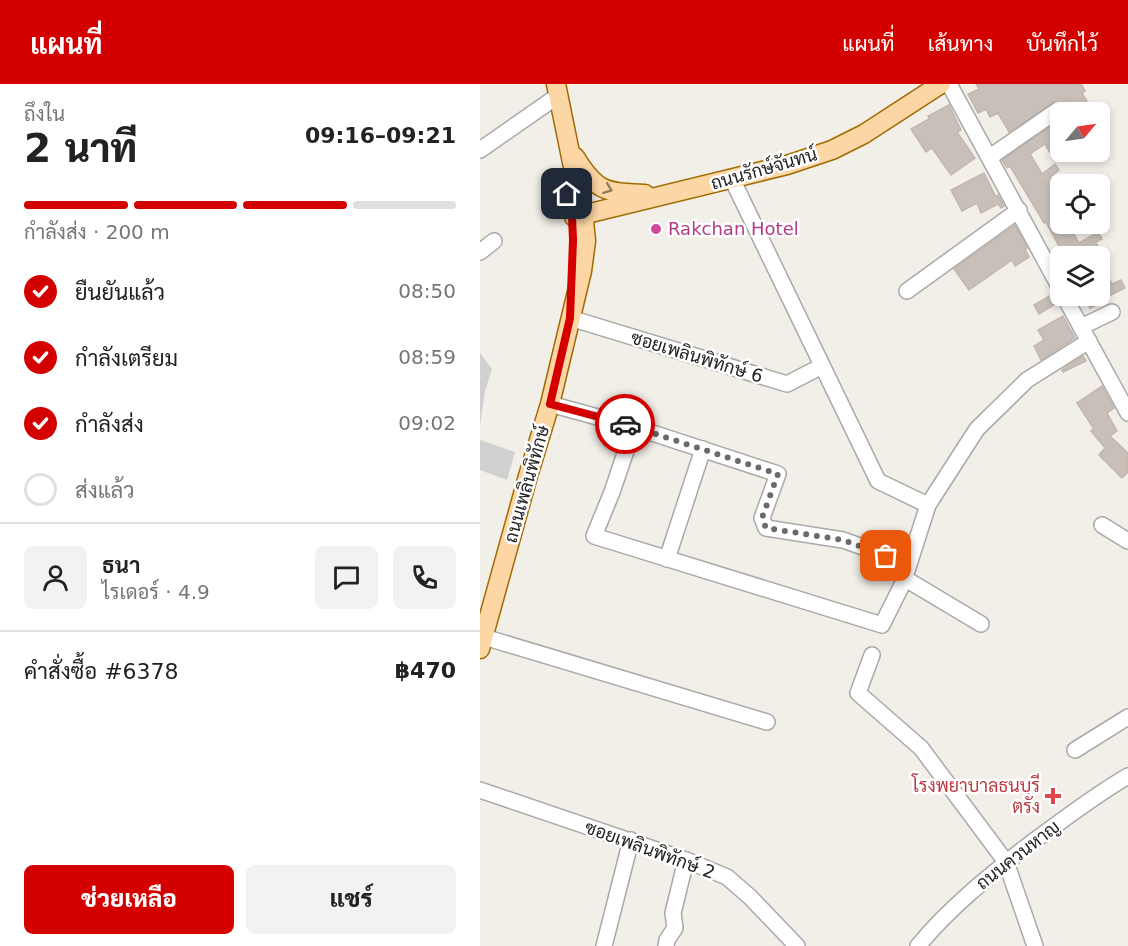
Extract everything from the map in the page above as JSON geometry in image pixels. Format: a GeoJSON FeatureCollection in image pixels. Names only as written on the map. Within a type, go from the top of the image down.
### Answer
{"type":"FeatureCollection","features":[{"type":"Feature","properties":{"kind":"main road","name":"ถนนรักษ์จันทน์"},"geometry":{"type":"LineString","coordinates":[[578,216],[787,165],[832,150],[864,134],[941,84]]}},
{"type":"Feature","properties":{"kind":"main road","name":"ถนนเพลินพิทักษ์"},"geometry":{"type":"LineString","coordinates":[[552,91],[569,148],[578,216],[573,240],[570,318]]}},
{"type":"Feature","properties":{"kind":"main road","name":"ถนนเพลินพิทักษ์"},"geometry":{"type":"LineString","coordinates":[[482,643],[550,404],[582,271],[586,241],[578,216],[552,91]]}},
{"type":"Feature","properties":{"kind":"main road"},"geometry":{"type":"LineString","coordinates":[[569,148],[585,174],[597,185],[612,193],[666,196]]}},
{"type":"Feature","properties":{"kind":"main road"},"geometry":{"type":"LineString","coordinates":[[586,241],[598,226],[610,219],[666,196]]}},
{"type":"Feature","properties":{"kind":"street"},"geometry":{"type":"LineString","coordinates":[[949,84],[1050,269]]}},
{"type":"Feature","properties":{"kind":"street"},"geometry":{"type":"LineString","coordinates":[[480,150],[552,91]]}},
{"type":"Feature","properties":{"kind":"street"},"geometry":{"type":"LineString","coordinates":[[990,157],[1050,115]]}},
{"type":"Feature","properties":{"kind":"street"},"geometry":{"type":"LineString","coordinates":[[732,179],[878,481],[928,506]]}},
{"type":"Feature","properties":{"kind":"street"},"geometry":{"type":"LineString","coordinates":[[907,291],[1019,210]]}},
{"type":"Feature","properties":{"kind":"street"},"geometry":{"type":"LineString","coordinates":[[480,252],[494,241]]}},
{"type":"Feature","properties":{"kind":"street"},"geometry":{"type":"LineString","coordinates":[[1070,306],[1128,413]]}},
{"type":"Feature","properties":{"kind":"street"},"geometry":{"type":"LineString","coordinates":[[634,427],[594,536],[882,625],[906,571],[928,506],[977,429],[1028,380],[1112,312]]}},
{"type":"Feature","properties":{"kind":"street","name":"ซอยเพลินพิทักษ์ 6"},"geometry":{"type":"LineString","coordinates":[[570,318],[787,384],[822,366]]}},
{"type":"Feature","properties":{"kind":"street"},"geometry":{"type":"LineString","coordinates":[[550,404],[634,427],[778,474],[762,518],[766,528],[843,540],[906,571],[981,624]]}},
{"type":"Feature","properties":{"kind":"street"},"geometry":{"type":"LineString","coordinates":[[667,559],[703,449]]}},
{"type":"Feature","properties":{"kind":"street"},"geometry":{"type":"LineString","coordinates":[[1102,525],[1128,541]]}},
{"type":"Feature","properties":{"kind":"street"},"geometry":{"type":"LineString","coordinates":[[482,643],[767,722]]}},
{"type":"Feature","properties":{"kind":"street"},"geometry":{"type":"LineString","coordinates":[[872,655],[858,693],[921,748],[1006,862],[1035,946]]}},
{"type":"Feature","properties":{"kind":"street"},"geometry":{"type":"LineString","coordinates":[[1075,750],[1128,717]]}},
{"type":"Feature","properties":{"kind":"street","name":"ถนนควนหาญ"},"geometry":{"type":"LineString","coordinates":[[918,946],[959,902],[1006,862],[1085,802],[1128,776]]}},
{"type":"Feature","properties":{"kind":"street","name":"ซอยเพลินพิทักษ์ 2"},"geometry":{"type":"LineString","coordinates":[[480,790],[631,840],[727,878],[750,897],[796,945]]}},
{"type":"Feature","properties":{"kind":"street"},"geometry":{"type":"LineString","coordinates":[[604,946],[631,840]]}},
{"type":"Feature","properties":{"kind":"street"},"geometry":{"type":"LineString","coordinates":[[666,946],[675,928],[673,913],[686,860]]}},
{"type":"Feature","properties":{"kind":"shaded area"},"geometry":{"type":"Polygon","coordinates":[[[480,353],[492,369],[485,391],[480,426],[480,353]]]}},
{"type":"Feature","properties":{"kind":"shaded area"},"geometry":{"type":"Polygon","coordinates":[[[480,440],[515,452],[507,480],[480,470],[480,440]]]}},
{"type":"Feature","properties":{"kind":"building"},"geometry":{"type":"Polygon","coordinates":[[[976,84],[1081,84],[1085,91],[1082,93],[1087,102],[1070,102],[1069,100],[1050,102],[1050,105],[1009,132],[998,113],[990,117],[986,109],[978,113],[968,94],[979,89],[976,84]]]}},
{"type":"Feature","properties":{"kind":"building"},"geometry":{"type":"Polygon","coordinates":[[[949,105],[961,130],[957,132],[975,158],[951,175],[932,148],[926,152],[911,129],[929,119],[928,116],[949,105]]]}},
{"type":"Feature","properties":{"kind":"building"},"geometry":{"type":"Polygon","coordinates":[[[1050,127],[1050,153],[1045,144],[1030,154],[1042,174],[1055,164],[1059,170],[1050,174],[1050,230],[1010,166],[1007,168],[1002,160],[1050,127]]]}},
{"type":"Feature","properties":{"kind":"building"},"geometry":{"type":"Polygon","coordinates":[[[984,173],[996,197],[998,195],[1004,206],[1001,208],[998,204],[981,213],[977,203],[962,211],[951,190],[984,173]]]}},
{"type":"Feature","properties":{"kind":"building"},"geometry":{"type":"Polygon","coordinates":[[[1015,225],[1029,257],[1015,266],[1012,260],[969,290],[954,269],[1015,225]]]}},
{"type":"Feature","properties":{"kind":"building"},"geometry":{"type":"Polygon","coordinates":[[[1052,234],[1074,234],[1079,243],[1095,234],[1099,234],[1102,239],[1096,242],[1098,246],[1059,246],[1052,234]]]}},
{"type":"Feature","properties":{"kind":"building"},"geometry":{"type":"Polygon","coordinates":[[[1110,280],[1112,284],[1121,280],[1125,288],[1110,296],[1110,280]]]}},
{"type":"Feature","properties":{"kind":"building"},"geometry":{"type":"Polygon","coordinates":[[[1050,296],[1050,306],[1052,306],[1039,314],[1034,305],[1050,296]]]}},
{"type":"Feature","properties":{"kind":"building"},"geometry":{"type":"Polygon","coordinates":[[[1063,316],[1075,338],[1041,360],[1034,346],[1044,340],[1038,330],[1063,316]]]}},
{"type":"Feature","properties":{"kind":"building"},"geometry":{"type":"Polygon","coordinates":[[[1083,356],[1086,361],[1063,372],[1062,370],[1083,356]]]}},
{"type":"Feature","properties":{"kind":"building"},"geometry":{"type":"Polygon","coordinates":[[[1102,386],[1114,408],[1107,413],[1117,431],[1110,436],[1128,453],[1128,472],[1122,478],[1099,455],[1105,448],[1091,431],[1094,429],[1077,403],[1102,386]]]}},
{"type":"Feature","properties":{"kind":"way so far"},"geometry":{"type":"LineString","coordinates":[[625,424],[778,474],[762,518],[766,528],[843,540],[886,556]]}},
{"type":"Feature","properties":{"kind":"place","name":"Rakchan Hotel"},"geometry":{"type":"Point","coordinates":[656,229]}},
{"type":"Feature","properties":{"kind":"place","name":"โรงพยาบาลธนบุรี ตรัง"},"geometry":{"type":"Point","coordinates":[1053,796]}},
{"type":"Feature","properties":{"kind":"route"},"geometry":{"type":"LineString","coordinates":[[567,194],[572,217],[573,240],[570,318],[550,404],[625,424]]}}]}
